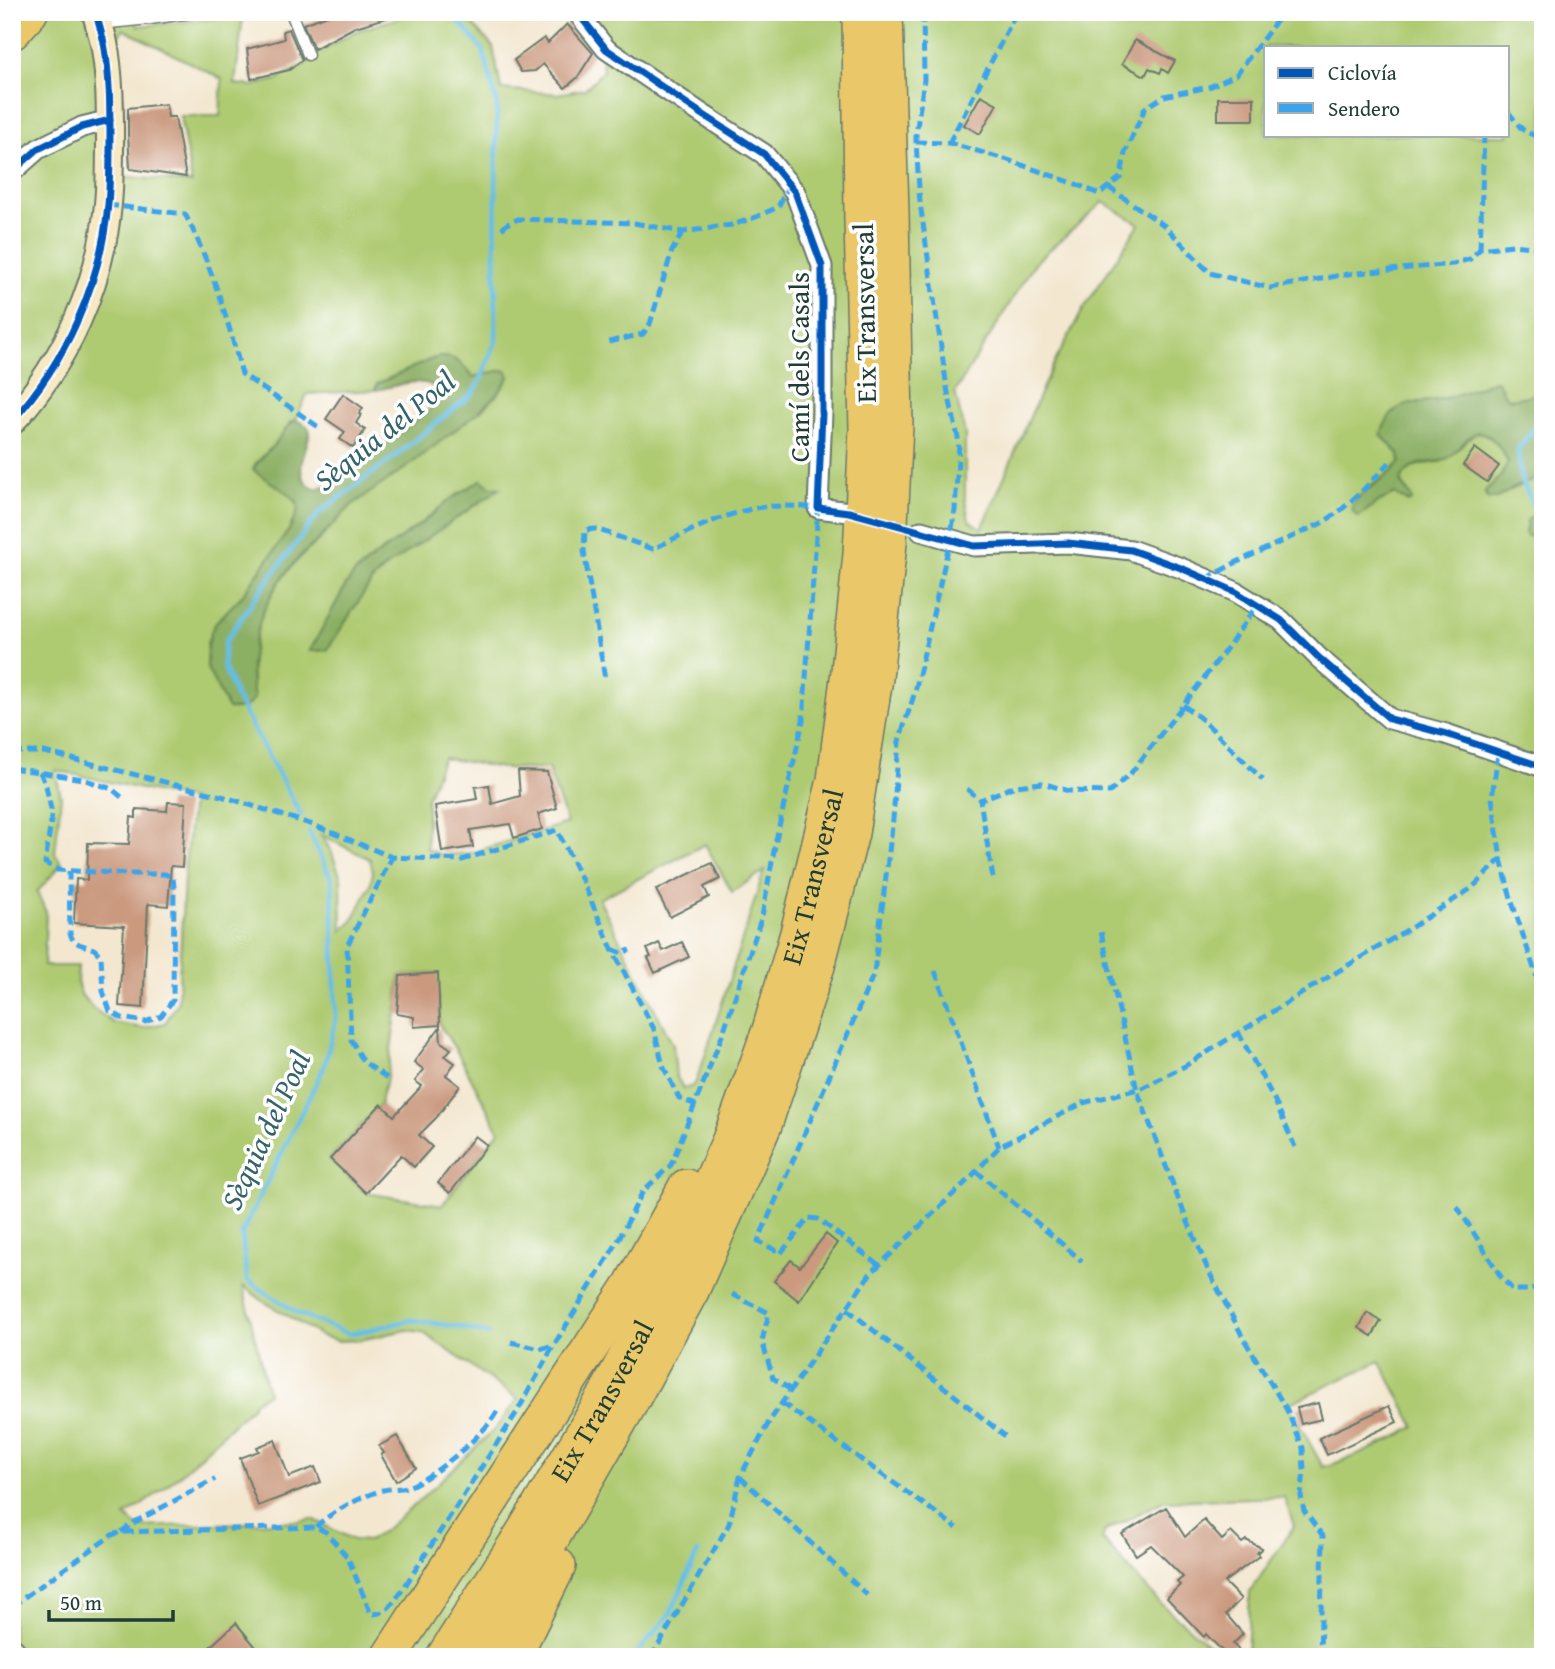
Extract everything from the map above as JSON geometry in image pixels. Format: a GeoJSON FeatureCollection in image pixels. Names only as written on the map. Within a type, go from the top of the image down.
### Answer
{"type":"FeatureCollection","features":[{"type":"Feature","properties":{"kind":"highway"},"geometry":{"type":"LineString","coordinates":[[12,32],[30,12]]}},
{"type":"Feature","properties":{"kind":"highway","name":"Eix Transversal"},"geometry":{"type":"LineString","coordinates":[[444,1657],[524,1532],[604,1399],[668,1276],[730,1140],[770,1030],[798,933],[835,780],[861,554],[867,429],[860,12]]}},
{"type":"Feature","properties":{"kind":"highway","name":"Eix Transversal"},"geometry":{"type":"LineString","coordinates":[[478,1657],[550,1541],[691,1291],[764,1125],[817,966],[851,833],[871,704],[889,543],[895,426],[885,12]]}},
{"type":"Feature","properties":{"kind":"highway"},"geometry":{"type":"LineString","coordinates":[[389,1657],[632,1284],[694,1174],[744,1049],[802,850],[849,671]]}},
{"type":"Feature","properties":{"kind":"highway"},"geometry":{"type":"LineString","coordinates":[[513,1657],[563,1555],[648,1405],[691,1291]]}},
{"type":"Feature","properties":{"kind":"street","name":"Camí dels Casals"},"geometry":{"type":"LineString","coordinates":[[576,12],[606,49],[764,154],[795,192],[822,266],[822,413],[817,508],[849,512]]}},
{"type":"Feature","properties":{"kind":"street"},"geometry":{"type":"LineString","coordinates":[[12,421],[50,372],[71,335],[85,305],[99,260],[108,205],[110,120],[107,63],[98,18]]}},
{"type":"Feature","properties":{"kind":"street"},"geometry":{"type":"LineString","coordinates":[[12,172],[38,149],[82,127],[110,120]]}},
{"type":"Feature","properties":{"kind":"street"},"geometry":{"type":"LineString","coordinates":[[922,531],[974,546],[1068,543],[1131,550],[1181,568],[1236,592],[1281,620],[1319,658],[1390,719],[1447,734],[1543,767]]}},
{"type":"Feature","properties":{"kind":"street"},"geometry":{"type":"LineString","coordinates":[[12,1653],[15,1657]]}},
{"type":"Feature","properties":{"kind":"lane"},"geometry":{"type":"LineString","coordinates":[[98,18],[150,19],[198,12]]}},
{"type":"Feature","properties":{"kind":"lane"},"geometry":{"type":"LineString","coordinates":[[289,12],[308,55]]}},
{"type":"Feature","properties":{"kind":"green space"},"geometry":{"type":"Polygon","coordinates":[[[12,12],[131,12],[138,26],[243,16],[235,84],[252,86],[276,80],[356,31],[409,15],[409,12],[459,12],[493,47],[501,89],[557,94],[585,89],[603,71],[602,58],[566,12],[1543,12],[1543,391],[1514,399],[1505,395],[1495,381],[1464,393],[1402,407],[1395,411],[1381,435],[1399,454],[1400,462],[1362,494],[1352,508],[1358,517],[1394,494],[1408,502],[1412,498],[1401,481],[1409,469],[1444,460],[1478,432],[1492,439],[1508,462],[1501,476],[1485,491],[1485,495],[1490,499],[1538,478],[1538,448],[1543,435],[1543,511],[1528,519],[1525,533],[1538,537],[1543,544],[1543,1657],[1247,1657],[1250,1592],[1294,1526],[1284,1497],[1163,1501],[1105,1531],[1102,1539],[1161,1604],[1223,1657],[12,1657],[12,12]],[[123,29],[116,41],[123,109],[122,176],[192,183],[180,116],[220,116],[222,79],[123,29]],[[1103,202],[1035,263],[955,392],[965,434],[965,499],[969,520],[982,529],[1049,373],[1084,308],[1139,224],[1103,202]],[[434,358],[377,384],[375,390],[307,394],[296,420],[290,423],[253,469],[292,497],[298,508],[297,514],[289,530],[241,597],[216,622],[207,643],[207,668],[254,698],[252,656],[257,628],[267,602],[284,576],[353,504],[480,411],[496,396],[509,377],[490,373],[473,377],[466,368],[434,358]],[[481,481],[449,500],[355,573],[310,651],[327,650],[371,582],[388,565],[499,489],[481,481]],[[443,758],[427,798],[427,849],[441,855],[471,853],[567,823],[548,768],[502,768],[443,758]],[[55,770],[61,797],[55,853],[62,864],[37,892],[46,912],[44,966],[78,966],[77,982],[82,996],[94,1009],[114,1023],[143,1028],[165,1023],[178,1002],[184,877],[192,800],[55,770]],[[321,835],[331,851],[341,878],[342,931],[352,922],[370,886],[373,872],[370,859],[321,835]],[[705,844],[599,899],[673,1045],[676,1076],[684,1089],[690,1087],[695,1084],[706,1053],[764,871],[732,892],[705,844]],[[437,973],[400,976],[381,1104],[330,1159],[366,1193],[442,1205],[499,1131],[440,1025],[437,973]],[[243,1286],[268,1393],[254,1402],[175,1479],[125,1516],[139,1527],[313,1519],[353,1540],[368,1541],[417,1503],[497,1427],[518,1399],[422,1332],[406,1330],[360,1340],[338,1341],[321,1336],[243,1286]],[[1380,1361],[1288,1404],[1323,1467],[1370,1450],[1415,1427],[1380,1361]]]}},
{"type":"Feature","properties":{"kind":"green space"},"geometry":{"type":"Polygon","coordinates":[[[439,357],[455,359],[473,377],[502,370],[507,371],[509,377],[499,392],[476,414],[352,505],[299,557],[279,582],[262,614],[251,667],[254,698],[243,708],[228,709],[207,668],[211,632],[216,622],[241,597],[289,530],[298,507],[296,501],[287,493],[253,470],[255,466],[296,420],[310,431],[302,463],[303,477],[315,489],[328,485],[427,412],[434,399],[432,385],[425,383],[375,390],[377,384],[439,357]]]}},
{"type":"Feature","properties":{"kind":"green space"},"geometry":{"type":"Polygon","coordinates":[[[1495,381],[1510,399],[1543,391],[1543,435],[1538,448],[1538,478],[1497,498],[1487,498],[1485,491],[1501,476],[1508,462],[1493,439],[1478,432],[1445,460],[1420,464],[1402,477],[1402,485],[1412,501],[1408,502],[1394,494],[1358,517],[1353,512],[1357,498],[1400,462],[1399,454],[1381,435],[1387,420],[1396,410],[1409,404],[1442,399],[1495,381]]]}},
{"type":"Feature","properties":{"kind":"green space"},"geometry":{"type":"Polygon","coordinates":[[[481,480],[491,487],[500,488],[383,569],[371,582],[327,650],[310,651],[355,573],[449,500],[481,480]]]}},
{"type":"Feature","properties":{"kind":"green space"},"geometry":{"type":"Polygon","coordinates":[[[1543,511],[1543,544],[1538,537],[1527,536],[1525,533],[1528,519],[1543,511]]]}},
{"type":"Feature","properties":{"kind":"building"},"geometry":{"type":"Polygon","coordinates":[[[336,12],[393,12],[393,16],[355,27],[314,49],[303,24],[336,12]]]}},
{"type":"Feature","properties":{"kind":"building"},"geometry":{"type":"Polygon","coordinates":[[[567,24],[593,53],[577,78],[565,88],[543,64],[535,71],[521,72],[514,60],[544,38],[548,43],[567,24]]]}},
{"type":"Feature","properties":{"kind":"building"},"geometry":{"type":"Polygon","coordinates":[[[289,29],[302,60],[289,70],[251,79],[247,49],[284,39],[283,31],[289,29]]]}},
{"type":"Feature","properties":{"kind":"building"},"geometry":{"type":"Polygon","coordinates":[[[1135,40],[1175,61],[1168,73],[1162,69],[1160,73],[1149,68],[1145,76],[1122,64],[1135,40]]]}},
{"type":"Feature","properties":{"kind":"building"},"geometry":{"type":"Polygon","coordinates":[[[981,95],[997,104],[980,134],[964,125],[981,95]]]}},
{"type":"Feature","properties":{"kind":"building"},"geometry":{"type":"Polygon","coordinates":[[[1218,98],[1254,98],[1254,120],[1218,120],[1218,98]]]}},
{"type":"Feature","properties":{"kind":"building"},"geometry":{"type":"Polygon","coordinates":[[[166,104],[168,117],[175,117],[186,177],[130,169],[128,108],[166,104]]]}},
{"type":"Feature","properties":{"kind":"building"},"geometry":{"type":"Polygon","coordinates":[[[343,394],[363,408],[356,423],[365,430],[353,448],[340,439],[345,432],[326,419],[343,394]]]}},
{"type":"Feature","properties":{"kind":"building"},"geometry":{"type":"Polygon","coordinates":[[[1475,448],[1499,466],[1487,482],[1463,465],[1475,448]]]}},
{"type":"Feature","properties":{"kind":"building"},"geometry":{"type":"Polygon","coordinates":[[[518,771],[547,772],[557,808],[538,814],[542,829],[514,838],[510,824],[470,830],[473,847],[442,852],[435,806],[477,799],[475,787],[489,785],[492,804],[520,796],[518,771]]]}},
{"type":"Feature","properties":{"kind":"building"},"geometry":{"type":"Polygon","coordinates":[[[168,802],[186,803],[182,867],[171,866],[168,906],[148,904],[143,1008],[119,1006],[124,926],[74,923],[76,879],[87,880],[88,843],[129,844],[131,817],[136,818],[136,809],[167,811],[168,802]]]}},
{"type":"Feature","properties":{"kind":"building"},"geometry":{"type":"Polygon","coordinates":[[[712,863],[720,879],[704,887],[709,897],[670,917],[656,890],[712,863]]]}},
{"type":"Feature","properties":{"kind":"building"},"geometry":{"type":"Polygon","coordinates":[[[682,942],[689,957],[655,973],[647,949],[659,943],[663,951],[682,942]]]}},
{"type":"Feature","properties":{"kind":"building"},"geometry":{"type":"Polygon","coordinates":[[[438,973],[440,1025],[414,1027],[414,1017],[397,1014],[400,976],[438,973]]]}},
{"type":"Feature","properties":{"kind":"building"},"geometry":{"type":"Polygon","coordinates":[[[440,1027],[441,1042],[451,1049],[445,1056],[455,1063],[446,1075],[460,1086],[436,1118],[419,1135],[432,1147],[414,1167],[401,1155],[366,1193],[330,1159],[381,1104],[394,1116],[422,1086],[415,1081],[424,1070],[414,1062],[440,1027]]]}},
{"type":"Feature","properties":{"kind":"building"},"geometry":{"type":"Polygon","coordinates":[[[475,1136],[487,1145],[450,1193],[438,1183],[475,1136]]]}},
{"type":"Feature","properties":{"kind":"building"},"geometry":{"type":"Polygon","coordinates":[[[826,1234],[837,1243],[799,1301],[774,1281],[791,1260],[800,1267],[826,1234]]]}},
{"type":"Feature","properties":{"kind":"building"},"geometry":{"type":"Polygon","coordinates":[[[1367,1313],[1381,1321],[1372,1336],[1359,1328],[1367,1313]]]}},
{"type":"Feature","properties":{"kind":"building"},"geometry":{"type":"Polygon","coordinates":[[[1318,1403],[1322,1419],[1301,1424],[1297,1408],[1318,1403]]]}},
{"type":"Feature","properties":{"kind":"building"},"geometry":{"type":"Polygon","coordinates":[[[1389,1406],[1397,1422],[1327,1455],[1319,1438],[1389,1406]]]}},
{"type":"Feature","properties":{"kind":"building"},"geometry":{"type":"Polygon","coordinates":[[[397,1436],[416,1468],[396,1481],[381,1455],[384,1453],[379,1446],[397,1436]]]}},
{"type":"Feature","properties":{"kind":"building"},"geometry":{"type":"Polygon","coordinates":[[[275,1440],[289,1477],[315,1467],[321,1482],[258,1506],[240,1458],[259,1451],[257,1447],[275,1440]]]}},
{"type":"Feature","properties":{"kind":"building"},"geometry":{"type":"Polygon","coordinates":[[[1166,1507],[1185,1537],[1204,1520],[1222,1540],[1231,1532],[1242,1543],[1246,1540],[1262,1548],[1257,1553],[1259,1556],[1224,1582],[1241,1599],[1226,1614],[1243,1634],[1233,1644],[1245,1657],[1228,1657],[1206,1634],[1204,1637],[1167,1598],[1180,1585],[1177,1582],[1183,1577],[1151,1545],[1136,1555],[1122,1534],[1166,1507]]]}},
{"type":"Feature","properties":{"kind":"building"},"geometry":{"type":"Polygon","coordinates":[[[236,1623],[264,1657],[199,1657],[236,1623]]]}},
{"type":"Feature","properties":{"kind":"waterway","name":"Sèquia del Poal"},"geometry":{"type":"LineString","coordinates":[[301,815],[235,695],[223,664],[225,642],[319,513],[472,394],[481,380],[496,340],[497,103],[483,50],[455,17],[444,12]]}},
{"type":"Feature","properties":{"kind":"waterway"},"geometry":{"type":"LineString","coordinates":[[1543,418],[1518,449],[1521,478],[1543,528]]}},
{"type":"Feature","properties":{"kind":"waterway","name":"Sèquia del Poal"},"geometry":{"type":"LineString","coordinates":[[309,832],[332,880],[336,1019],[324,1067],[242,1233],[247,1280],[299,1314],[349,1334],[412,1320],[488,1334]]}},
{"type":"Feature","properties":{"kind":"waterway","name":"Sèquia del Poal"},"geometry":{"type":"LineString","coordinates":[[634,1657],[670,1614],[698,1552]]}},
{"type":"Feature","properties":{"kind":"marked path"},"geometry":{"type":"LineString","coordinates":[[879,1265],[818,1219],[809,1218],[781,1253],[758,1241],[874,973],[893,819],[899,741],[915,692],[955,510],[959,442],[947,388],[920,203],[916,142],[924,80],[923,12]]}},
{"type":"Feature","properties":{"kind":"marked path"},"geometry":{"type":"LineString","coordinates":[[949,143],[1017,12]]}},
{"type":"Feature","properties":{"kind":"marked path"},"geometry":{"type":"LineString","coordinates":[[916,142],[949,143],[1005,159],[1099,194],[1121,177],[1125,153],[1145,108],[1164,96],[1209,87],[1236,75],[1283,12]]}},
{"type":"Feature","properties":{"kind":"marked path"},"geometry":{"type":"LineString","coordinates":[[1510,115],[1525,131],[1543,136]]}},
{"type":"Feature","properties":{"kind":"marked path"},"geometry":{"type":"LineString","coordinates":[[1480,249],[1484,136]]}},
{"type":"Feature","properties":{"kind":"marked path"},"geometry":{"type":"LineString","coordinates":[[502,229],[518,219],[634,223],[683,232],[732,225],[778,207],[789,185]]}},
{"type":"Feature","properties":{"kind":"marked path"},"geometry":{"type":"LineString","coordinates":[[1108,187],[1165,226],[1210,273],[1270,288],[1348,274],[1453,264],[1470,259],[1480,249],[1513,245],[1543,248]]}},
{"type":"Feature","properties":{"kind":"marked path"},"geometry":{"type":"LineString","coordinates":[[108,205],[185,214],[218,293],[242,374],[320,428]]}},
{"type":"Feature","properties":{"kind":"marked path"},"geometry":{"type":"LineString","coordinates":[[609,342],[643,334],[650,324],[672,251],[683,232]]}},
{"type":"Feature","properties":{"kind":"marked path"},"geometry":{"type":"LineString","coordinates":[[1206,579],[1324,522],[1360,493],[1393,459]]}},
{"type":"Feature","properties":{"kind":"marked path"},"geometry":{"type":"LineString","coordinates":[[12,1606],[112,1535],[121,1532],[316,1527],[326,1532],[348,1558],[371,1614],[377,1614],[390,1606],[403,1589],[517,1412],[554,1345],[617,1243],[643,1191],[671,1165],[723,1033],[762,916],[803,721],[818,508],[776,506],[748,510],[706,524],[653,549],[596,529],[585,530],[584,551],[605,679]]}},
{"type":"Feature","properties":{"kind":"marked path"},"geometry":{"type":"LineString","coordinates":[[993,878],[980,800],[1015,786],[1042,783],[1069,791],[1110,792],[1131,773],[1257,605]]}},
{"type":"Feature","properties":{"kind":"marked path"},"geometry":{"type":"LineString","coordinates":[[1183,705],[1204,721],[1263,780]]}},
{"type":"Feature","properties":{"kind":"marked path"},"geometry":{"type":"LineString","coordinates":[[12,752],[44,752],[225,797],[313,825],[392,857],[462,860],[557,830],[612,949],[654,1029],[663,1066],[679,1098],[696,1105]]}},
{"type":"Feature","properties":{"kind":"marked path"},"geometry":{"type":"LineString","coordinates":[[650,1657],[729,1524],[740,1477],[769,1422],[870,1274],[999,1147],[1083,1103],[1142,1088],[1185,1066],[1472,888],[1501,859],[1492,798],[1498,753]]}},
{"type":"Feature","properties":{"kind":"marked path"},"geometry":{"type":"LineString","coordinates":[[12,768],[83,779],[112,789],[124,799]]}},
{"type":"Feature","properties":{"kind":"marked path"},"geometry":{"type":"LineString","coordinates":[[40,772],[52,814],[45,863],[58,870],[165,874],[173,878],[173,1000],[161,1016],[145,1022],[122,1018],[110,1011],[103,991],[101,956],[94,949],[73,940],[70,934],[69,871]]}},
{"type":"Feature","properties":{"kind":"marked path"},"geometry":{"type":"LineString","coordinates":[[967,789],[980,800]]}},
{"type":"Feature","properties":{"kind":"marked path"},"geometry":{"type":"LineString","coordinates":[[387,1078],[364,1062],[351,1040],[347,946],[392,857]]}},
{"type":"Feature","properties":{"kind":"marked path"},"geometry":{"type":"LineString","coordinates":[[1501,859],[1543,996]]}},
{"type":"Feature","properties":{"kind":"marked path"},"geometry":{"type":"LineString","coordinates":[[1101,932],[1137,1090],[1178,1198],[1208,1270],[1245,1341],[1287,1410],[1303,1448],[1301,1496],[1304,1511],[1323,1536],[1320,1657]]}},
{"type":"Feature","properties":{"kind":"marked path"},"geometry":{"type":"LineString","coordinates":[[612,949],[622,953],[630,950]]}},
{"type":"Feature","properties":{"kind":"marked path"},"geometry":{"type":"LineString","coordinates":[[935,971],[999,1147]]}},
{"type":"Feature","properties":{"kind":"marked path"},"geometry":{"type":"LineString","coordinates":[[1238,1032],[1275,1101],[1295,1147]]}},
{"type":"Feature","properties":{"kind":"marked path"},"geometry":{"type":"LineString","coordinates":[[976,1171],[1082,1261]]}},
{"type":"Feature","properties":{"kind":"marked path"},"geometry":{"type":"LineString","coordinates":[[1457,1206],[1501,1277],[1513,1290],[1531,1290],[1543,1283]]}},
{"type":"Feature","properties":{"kind":"marked path"},"geometry":{"type":"LineString","coordinates":[[732,1294],[769,1313],[762,1341],[773,1378],[791,1390]]}},
{"type":"Feature","properties":{"kind":"marked path"},"geometry":{"type":"LineString","coordinates":[[847,1309],[1005,1436]]}},
{"type":"Feature","properties":{"kind":"marked path"},"geometry":{"type":"LineString","coordinates":[[511,1342],[540,1349],[554,1345]]}},
{"type":"Feature","properties":{"kind":"marked path"},"geometry":{"type":"LineString","coordinates":[[782,1403],[957,1528]]}},
{"type":"Feature","properties":{"kind":"marked path"},"geometry":{"type":"LineString","coordinates":[[316,1527],[357,1500],[383,1490],[410,1486],[432,1474],[482,1431],[497,1411],[495,1408]]}},
{"type":"Feature","properties":{"kind":"marked path"},"geometry":{"type":"LineString","coordinates":[[740,1477],[867,1595]]}},
{"type":"Feature","properties":{"kind":"marked path"},"geometry":{"type":"LineString","coordinates":[[121,1532],[215,1479]]}},
{"type":"Feature","properties":{"kind":"cycle path"},"geometry":{"type":"LineString","coordinates":[[12,421],[49,373],[78,320],[98,263],[104,234],[110,180],[109,91],[104,43],[96,12]]}},
{"type":"Feature","properties":{"kind":"cycle path"},"geometry":{"type":"LineString","coordinates":[[577,12],[606,49],[764,154],[795,192],[822,266],[822,413],[818,508],[849,512],[974,546],[1068,543],[1131,550],[1236,592],[1281,620],[1319,658],[1390,719],[1446,734],[1543,767]]}},
{"type":"Feature","properties":{"kind":"cycle path"},"geometry":{"type":"LineString","coordinates":[[12,172],[38,149],[82,127],[110,120]]}}]}
